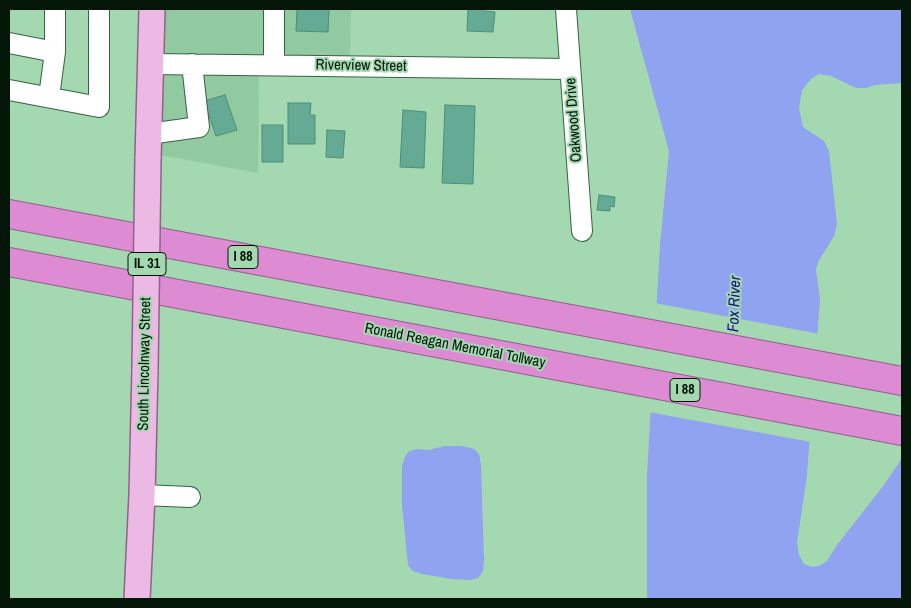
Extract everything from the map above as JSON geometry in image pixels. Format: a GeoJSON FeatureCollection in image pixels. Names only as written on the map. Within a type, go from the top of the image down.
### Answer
{"type":"FeatureCollection","features":[{"type":"Feature","properties":{"kind":"highway","name":"I 88"},"geometry":{"type":"LineString","coordinates":[[9,214],[902,381]]}},
{"type":"Feature","properties":{"kind":"highway","name":"Ronald Reagan Memorial Tollway"},"geometry":{"type":"LineString","coordinates":[[9,262],[902,431]]}},
{"type":"Feature","properties":{"kind":"main road","name":"South Lincolnway Street"},"geometry":{"type":"LineString","coordinates":[[137,599],[142,495],[152,9]]}},
{"type":"Feature","properties":{"kind":"street"},"geometry":{"type":"LineString","coordinates":[[49,97],[56,52],[55,9]]}},
{"type":"Feature","properties":{"kind":"street"},"geometry":{"type":"LineString","coordinates":[[9,90],[99,107],[99,9]]}},
{"type":"Feature","properties":{"kind":"street"},"geometry":{"type":"LineString","coordinates":[[274,9],[274,65]]}},
{"type":"Feature","properties":{"kind":"street","name":"Oakwood Drive"},"geometry":{"type":"LineString","coordinates":[[566,9],[582,231]]}},
{"type":"Feature","properties":{"kind":"street"},"geometry":{"type":"LineString","coordinates":[[9,43],[56,52]]}},
{"type":"Feature","properties":{"kind":"street","name":"Riverview Street"},"geometry":{"type":"LineString","coordinates":[[152,64],[570,69]]}},
{"type":"Feature","properties":{"kind":"street"},"geometry":{"type":"LineString","coordinates":[[149,134],[200,127],[192,64]]}},
{"type":"Feature","properties":{"kind":"street"},"geometry":{"type":"LineString","coordinates":[[142,495],[190,497]]}},
{"type":"Feature","properties":{"kind":"shaded area"},"geometry":{"type":"Polygon","coordinates":[[[155,9],[351,9],[350,64],[155,62],[155,9]]]}},
{"type":"Feature","properties":{"kind":"shaded area"},"geometry":{"type":"Polygon","coordinates":[[[154,67],[259,67],[258,173],[150,153],[154,67]]]}},
{"type":"Feature","properties":{"kind":"water","name":"Fox River"},"geometry":{"type":"Polygon","coordinates":[[[630,9],[902,9],[902,83],[856,88],[831,76],[819,74],[811,79],[802,90],[799,108],[803,127],[824,141],[829,151],[837,224],[834,236],[818,262],[816,270],[820,299],[807,475],[797,543],[799,555],[804,564],[812,567],[819,566],[827,561],[902,458],[902,599],[647,599],[647,475],[660,245],[669,151],[630,9]]]}},
{"type":"Feature","properties":{"kind":"water"},"geometry":{"type":"Polygon","coordinates":[[[445,446],[462,446],[474,449],[479,454],[484,561],[483,571],[478,578],[470,580],[422,574],[413,571],[408,565],[402,505],[402,466],[409,451],[418,449],[428,450],[445,446]]]}},
{"type":"Feature","properties":{"kind":"pier"},"geometry":{"type":"Polygon","coordinates":[[[655,303],[820,334],[811,442],[648,412],[655,303]]]}},
{"type":"Feature","properties":{"kind":"building"},"geometry":{"type":"Polygon","coordinates":[[[297,9],[329,9],[328,32],[296,31],[297,9]]]}},
{"type":"Feature","properties":{"kind":"building"},"geometry":{"type":"Polygon","coordinates":[[[468,9],[484,9],[484,11],[495,12],[493,32],[467,31],[468,9]]]}},
{"type":"Feature","properties":{"kind":"building"},"geometry":{"type":"Polygon","coordinates":[[[225,95],[237,130],[216,136],[204,101],[225,95]]]}},
{"type":"Feature","properties":{"kind":"building"},"geometry":{"type":"Polygon","coordinates":[[[288,103],[311,103],[310,115],[315,115],[315,144],[288,144],[288,103]]]}},
{"type":"Feature","properties":{"kind":"building"},"geometry":{"type":"Polygon","coordinates":[[[445,105],[475,106],[473,184],[442,183],[445,105]]]}},
{"type":"Feature","properties":{"kind":"building"},"geometry":{"type":"Polygon","coordinates":[[[403,110],[426,112],[424,168],[400,167],[403,110]]]}},
{"type":"Feature","properties":{"kind":"building"},"geometry":{"type":"Polygon","coordinates":[[[262,125],[283,125],[283,162],[262,162],[262,125]]]}},
{"type":"Feature","properties":{"kind":"building"},"geometry":{"type":"Polygon","coordinates":[[[327,130],[345,131],[343,158],[326,157],[327,130]]]}},
{"type":"Feature","properties":{"kind":"building"},"geometry":{"type":"Polygon","coordinates":[[[599,195],[615,197],[614,207],[610,206],[610,211],[597,210],[599,195]]]}}]}
